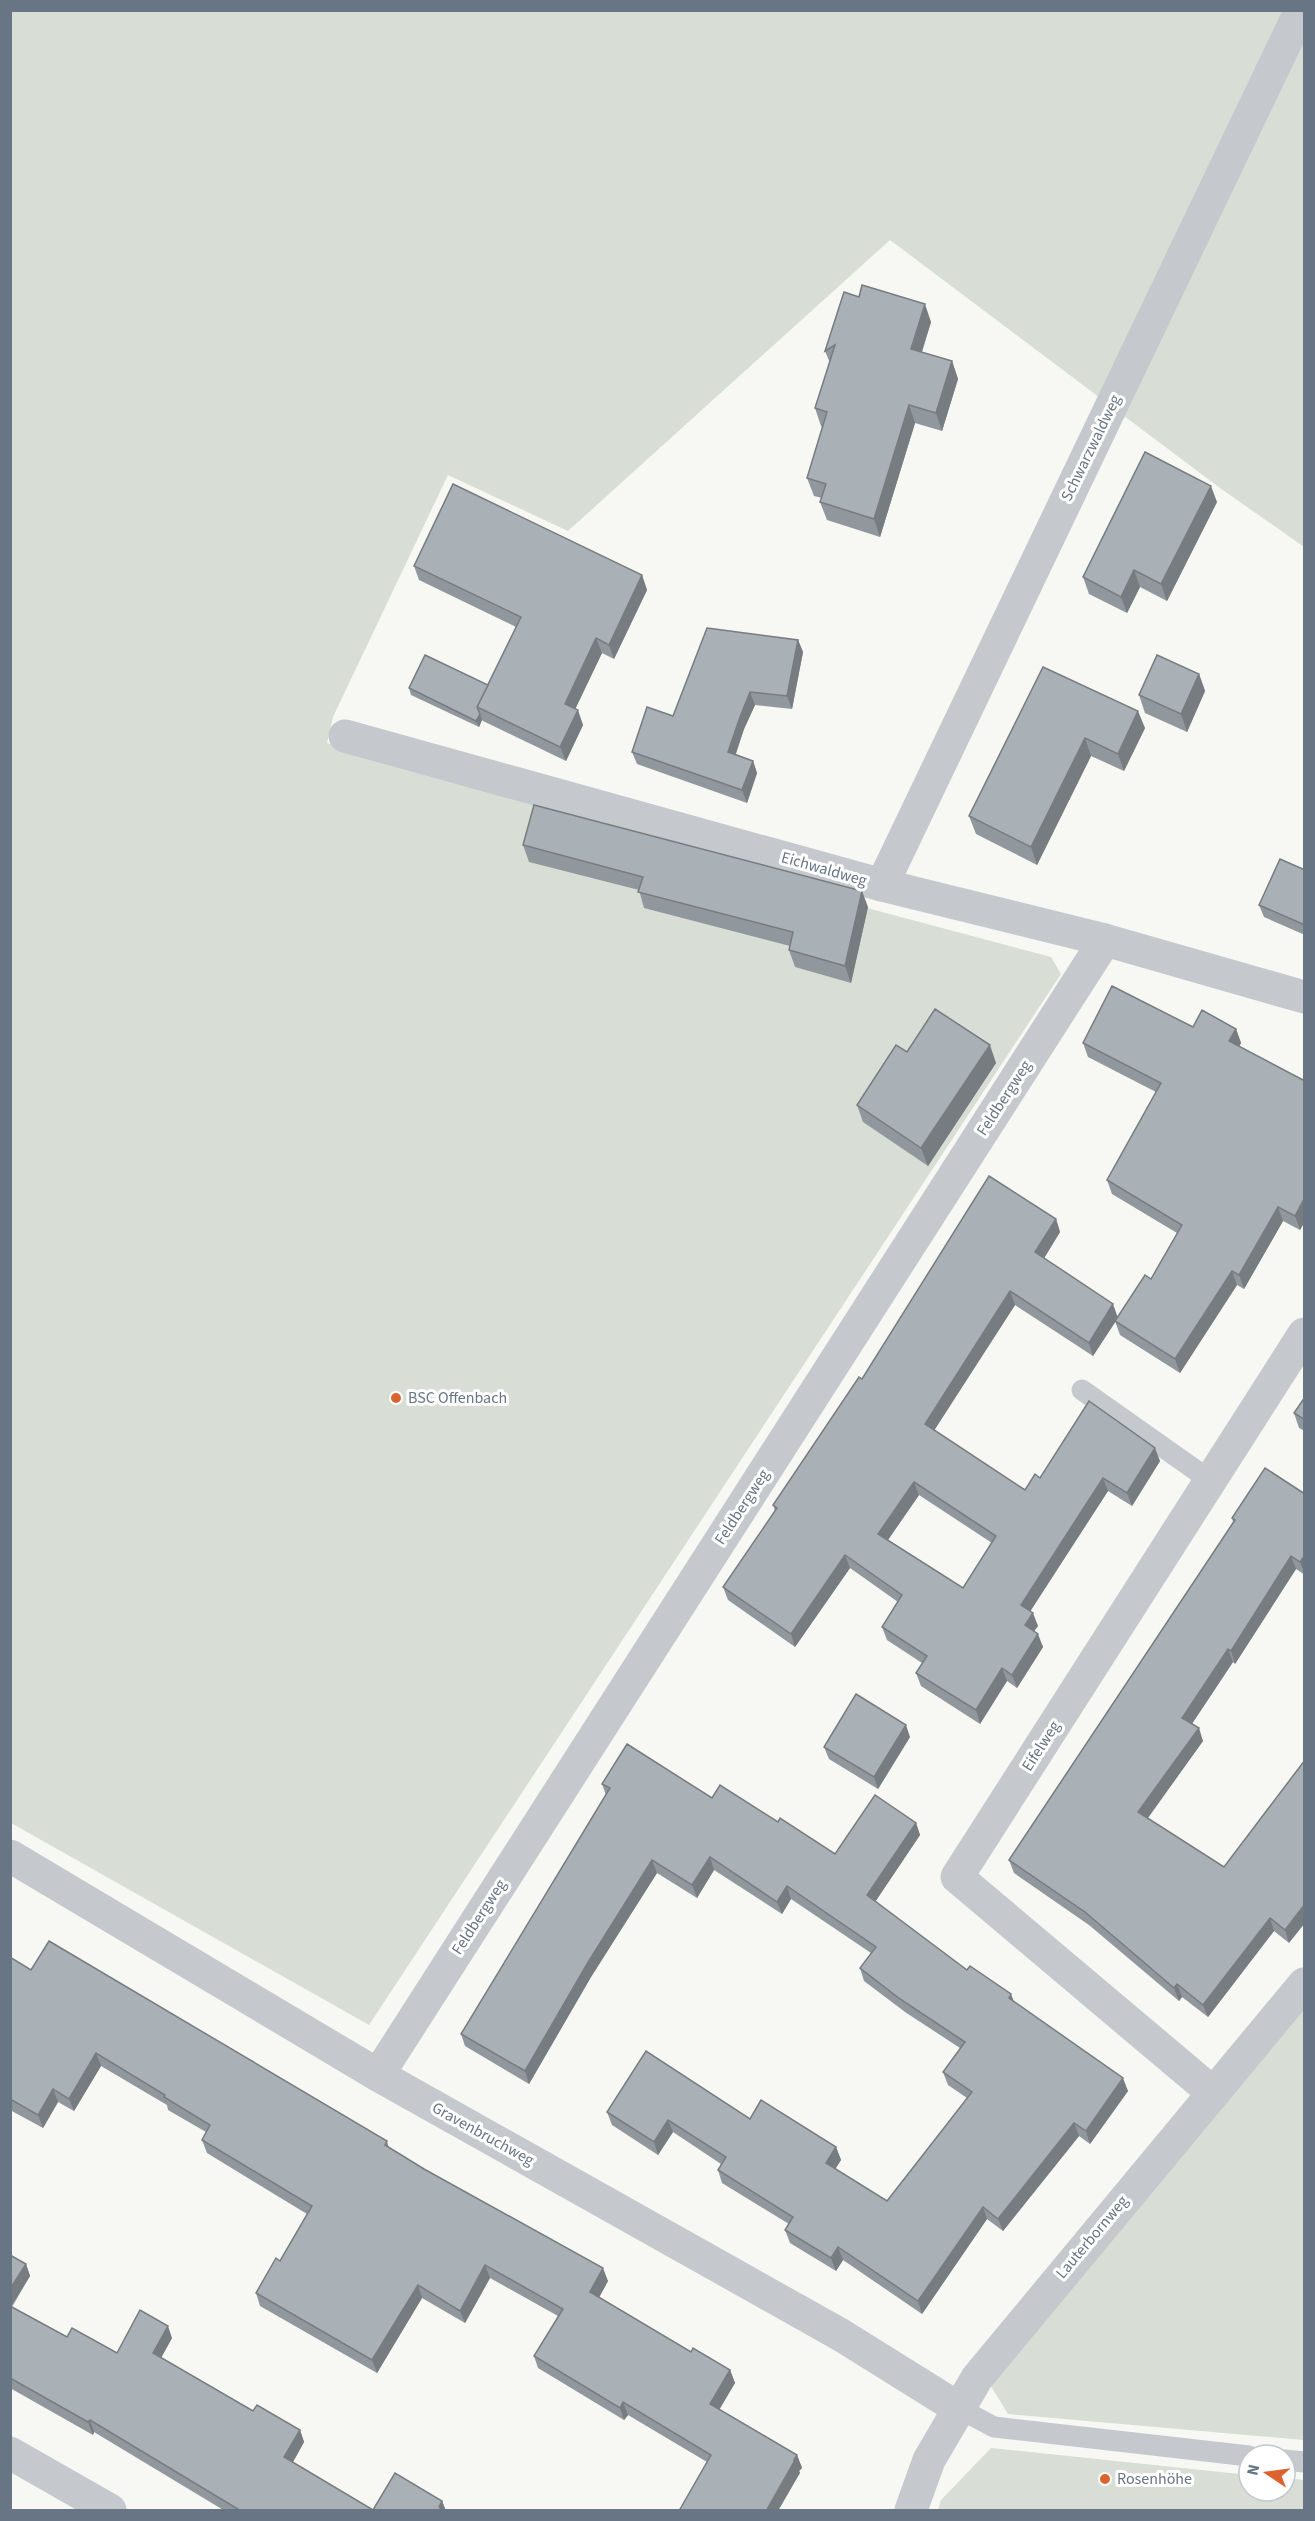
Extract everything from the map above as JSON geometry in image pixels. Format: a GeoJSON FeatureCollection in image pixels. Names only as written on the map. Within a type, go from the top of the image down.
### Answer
{"type":"FeatureCollection","features":[{"type":"Feature","properties":{"kind":"street","name":"Schwarzwaldweg"},"geometry":{"type":"LineString","coordinates":[[882,885],[1301,10]]}},
{"type":"Feature","properties":{"kind":"street","name":"Eichwaldweg"},"geometry":{"type":"LineString","coordinates":[[345,736],[882,885],[1106,940],[1305,997]]}},
{"type":"Feature","properties":{"kind":"street","name":"Feldbergweg"},"geometry":{"type":"LineString","coordinates":[[378,2075],[1106,940]]}},
{"type":"Feature","properties":{"kind":"street","name":"Eifelweg"},"geometry":{"type":"LineString","coordinates":[[1212,2092],[957,1877],[1305,1334]]}},
{"type":"Feature","properties":{"kind":"street","name":"Gravenbruchweg"},"geometry":{"type":"LineString","coordinates":[[10,1856],[378,2075],[841,2335],[958,2408]]}},
{"type":"Feature","properties":{"kind":"street","name":"Lauterbornweg"},"geometry":{"type":"LineString","coordinates":[[911,2511],[929,2460],[977,2378],[1212,2092],[1305,1984]]}},
{"type":"Feature","properties":{"kind":"street"},"geometry":{"type":"LineString","coordinates":[[10,2453],[110,2511]]}},
{"type":"Feature","properties":{"kind":"lane"},"geometry":{"type":"LineString","coordinates":[[1082,1390],[1211,1481]]}},
{"type":"Feature","properties":{"kind":"lane"},"geometry":{"type":"LineString","coordinates":[[958,2408],[994,2427],[1237,2455]]}},
{"type":"Feature","properties":{"kind":"shaded area"},"geometry":{"type":"Polygon","coordinates":[[[11,11],[1304,11],[1304,547],[1220,488],[890,240],[568,531],[448,475],[333,717],[327,743],[542,798],[536,820],[1051,957],[1061,974],[369,2025],[11,1823],[11,11]]]}},
{"type":"Feature","properties":{"kind":"shaded area"},"geometry":{"type":"Polygon","coordinates":[[[1304,1993],[1304,2440],[1008,2414],[978,2365],[1304,1993]]]}},
{"type":"Feature","properties":{"kind":"shaded area","name":"Rosenhöhe"},"geometry":{"type":"Polygon","coordinates":[[[991,2448],[1237,2474],[1237,2503],[1297,2503],[1297,2479],[1304,2480],[1304,2510],[938,2510],[941,2500],[991,2448]]]}},
{"type":"Feature","properties":{"kind":"building"},"geometry":{"type":"Polygon","coordinates":[[[862,285],[925,304],[911,349],[952,361],[936,413],[909,405],[874,519],[820,502],[826,484],[807,478],[827,412],[815,408],[835,345],[825,351],[844,292],[859,297],[862,285]]]}},
{"type":"Feature","properties":{"kind":"building"},"geometry":{"type":"Polygon","coordinates":[[[1145,452],[1211,486],[1161,584],[1134,570],[1121,597],[1083,577],[1145,452]]]}},
{"type":"Feature","properties":{"kind":"building"},"geometry":{"type":"Polygon","coordinates":[[[453,484],[642,575],[609,645],[596,638],[565,704],[578,710],[560,747],[477,707],[521,617],[414,566],[453,484]]]}},
{"type":"Feature","properties":{"kind":"building"},"geometry":{"type":"Polygon","coordinates":[[[707,628],[798,640],[787,696],[750,692],[740,717],[728,752],[753,761],[742,790],[632,752],[647,707],[673,716],[707,628]]]}},
{"type":"Feature","properties":{"kind":"building"},"geometry":{"type":"Polygon","coordinates":[[[425,655],[488,685],[477,707],[480,714],[476,721],[409,688],[425,655]]]}},
{"type":"Feature","properties":{"kind":"building"},"geometry":{"type":"Polygon","coordinates":[[[1157,655],[1199,674],[1181,714],[1139,695],[1157,655]]]}},
{"type":"Feature","properties":{"kind":"building"},"geometry":{"type":"Polygon","coordinates":[[[1043,667],[1138,711],[1118,754],[1085,738],[1031,847],[969,816],[1043,667]]]}},
{"type":"Feature","properties":{"kind":"building"},"geometry":{"type":"Polygon","coordinates":[[[534,805],[862,891],[845,966],[789,950],[793,932],[638,892],[643,877],[523,845],[534,805]]]}},
{"type":"Feature","properties":{"kind":"building"},"geometry":{"type":"Polygon","coordinates":[[[1280,859],[1305,870],[1305,925],[1259,905],[1280,859]]]}},
{"type":"Feature","properties":{"kind":"building"},"geometry":{"type":"Polygon","coordinates":[[[1112,986],[1193,1027],[1202,1010],[1236,1029],[1229,1041],[1305,1081],[1305,1197],[1295,1216],[1278,1207],[1239,1275],[1232,1271],[1175,1359],[1115,1321],[1145,1275],[1151,1279],[1182,1225],[1107,1180],[1161,1083],[1083,1043],[1112,986]]]}},
{"type":"Feature","properties":{"kind":"building"},"geometry":{"type":"Polygon","coordinates":[[[935,1009],[990,1045],[921,1148],[857,1105],[896,1045],[907,1052],[935,1009]]]}},
{"type":"Feature","properties":{"kind":"building"},"geometry":{"type":"Polygon","coordinates":[[[989,1176],[1056,1219],[1035,1252],[1113,1304],[1089,1343],[1010,1291],[925,1424],[1025,1490],[1035,1474],[1040,1478],[1089,1401],[1155,1448],[1127,1493],[1103,1478],[1021,1605],[1033,1613],[1025,1625],[1038,1634],[1012,1675],[1002,1668],[976,1710],[916,1673],[927,1656],[882,1627],[902,1595],[845,1555],[791,1634],[723,1587],[777,1508],[773,1505],[859,1377],[862,1379],[989,1176]],[[914,1482],[878,1534],[963,1588],[996,1536],[914,1482]]]}},
{"type":"Feature","properties":{"kind":"building"},"geometry":{"type":"Polygon","coordinates":[[[1305,1397],[1305,1420],[1294,1413],[1305,1397]]]}},
{"type":"Feature","properties":{"kind":"building"},"geometry":{"type":"Polygon","coordinates":[[[1265,1468],[1305,1494],[1305,1555],[1300,1562],[1291,1556],[1231,1651],[1228,1649],[1182,1718],[1199,1728],[1138,1812],[1224,1867],[1305,1760],[1305,1904],[1285,1930],[1270,1918],[1203,2005],[1177,1984],[1174,1988],[1085,1912],[1009,1860],[1235,1520],[1232,1518],[1265,1468]]]}},
{"type":"Feature","properties":{"kind":"building"},"geometry":{"type":"Polygon","coordinates":[[[856,1694],[906,1725],[874,1777],[824,1747],[856,1694]]]}},
{"type":"Feature","properties":{"kind":"building"},"geometry":{"type":"Polygon","coordinates":[[[627,1744],[712,1798],[720,1785],[778,1822],[780,1818],[835,1854],[875,1795],[916,1823],[867,1895],[967,1970],[970,1966],[1011,1994],[1009,1998],[1123,2078],[1086,2131],[1074,2123],[998,2219],[983,2207],[918,2301],[838,2247],[831,2258],[785,2230],[793,2217],[718,2170],[726,2157],[668,2120],[654,2142],[607,2112],[646,2051],[750,2119],[761,2100],[836,2147],[826,2163],[887,2201],[972,2092],[943,2072],[965,2042],[900,1999],[860,1968],[876,1947],[787,1886],[777,1902],[710,1857],[692,1885],[652,1860],[587,1964],[525,2071],[461,2034],[610,1788],[602,1784],[627,1744]]]}},
{"type":"Feature","properties":{"kind":"building"},"geometry":{"type":"Polygon","coordinates":[[[49,1941],[387,2141],[385,2145],[424,2169],[603,2268],[590,2292],[691,2352],[693,2348],[730,2370],[710,2404],[797,2455],[766,2511],[679,2511],[711,2455],[623,2402],[620,2408],[534,2356],[563,2309],[485,2265],[460,2311],[418,2285],[372,2360],[256,2293],[276,2258],[280,2261],[312,2206],[202,2140],[210,2125],[96,2053],[69,2099],[53,2089],[38,2115],[10,2099],[10,1957],[31,1970],[49,1941]]]}},
{"type":"Feature","properties":{"kind":"building"},"geometry":{"type":"Polygon","coordinates":[[[10,2255],[26,2264],[10,2289],[10,2255]]]}},
{"type":"Feature","properties":{"kind":"building"},"geometry":{"type":"Polygon","coordinates":[[[10,2306],[67,2337],[72,2328],[117,2353],[140,2310],[168,2326],[153,2353],[253,2411],[257,2405],[300,2430],[284,2457],[373,2510],[395,2473],[442,2501],[439,2507],[444,2511],[241,2511],[90,2420],[88,2422],[10,2378],[10,2306]]]}},
{"type":"Feature","properties":{"kind":"place","name":"BSC Offenbach"},"geometry":{"type":"Point","coordinates":[396,1398]}},
{"type":"Feature","properties":{"kind":"place","name":"Rosenhöhe"},"geometry":{"type":"Point","coordinates":[1105,2479]}}]}
